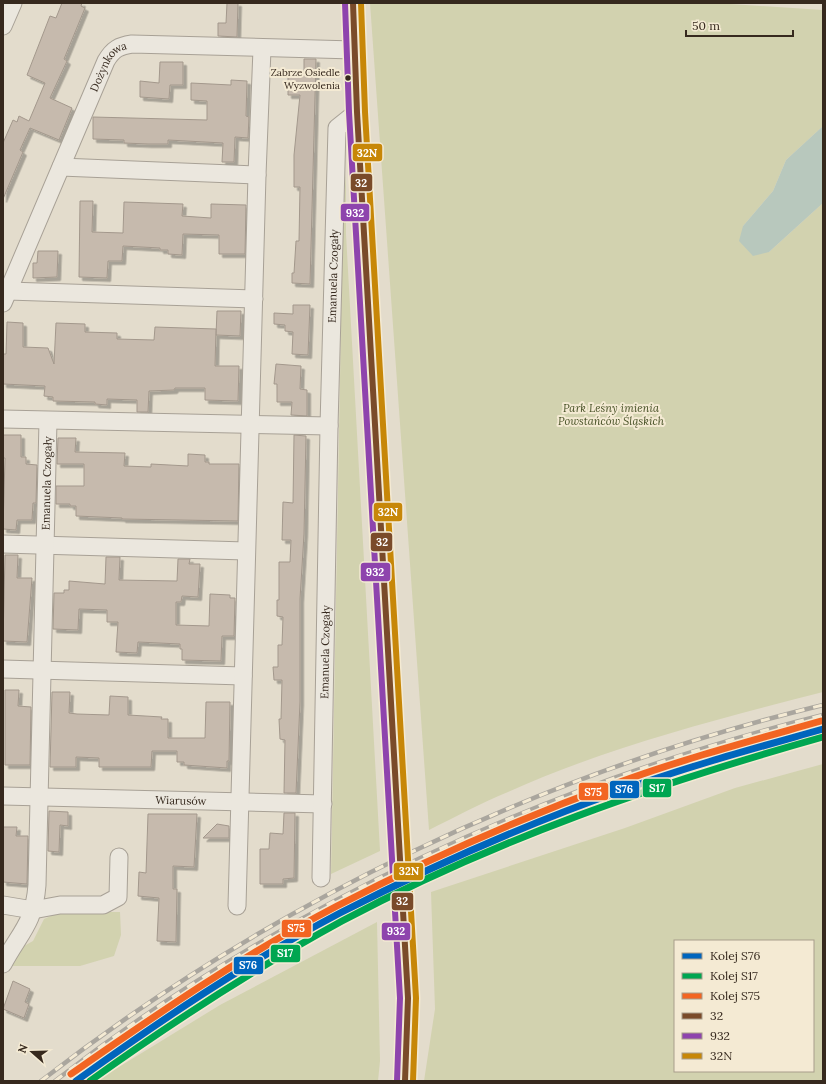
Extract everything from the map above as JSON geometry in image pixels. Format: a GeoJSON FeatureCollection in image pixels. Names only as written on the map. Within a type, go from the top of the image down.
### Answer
{"type":"FeatureCollection","features":[{"type":"Feature","properties":{"kind":"street"},"geometry":{"type":"LineString","coordinates":[[3,26],[13,3]]}},
{"type":"Feature","properties":{"kind":"street"},"geometry":{"type":"LineString","coordinates":[[353,3],[357,112],[408,998],[405,1081]]}},
{"type":"Feature","properties":{"kind":"street","name":"Dożynkowa"},"geometry":{"type":"LineString","coordinates":[[5,297],[106,61],[112,52],[119,46],[132,44],[262,49],[354,50]]}},
{"type":"Feature","properties":{"kind":"street"},"geometry":{"type":"LineString","coordinates":[[237,906],[246,551],[262,49]]}},
{"type":"Feature","properties":{"kind":"street","name":"Emanuela Czogały"},"geometry":{"type":"LineString","coordinates":[[321,878],[329,426],[338,128],[357,112]]}},
{"type":"Feature","properties":{"kind":"street"},"geometry":{"type":"LineString","coordinates":[[61,167],[257,175]]}},
{"type":"Feature","properties":{"kind":"street"},"geometry":{"type":"LineString","coordinates":[[5,297],[254,299]]}},
{"type":"Feature","properties":{"kind":"street","name":"Emanuela Czogały"},"geometry":{"type":"LineString","coordinates":[[3,419],[329,426]]}},
{"type":"Feature","properties":{"kind":"street","name":"Emanuela Czogały"},"geometry":{"type":"LineString","coordinates":[[39,797],[48,421]]}},
{"type":"Feature","properties":{"kind":"street","name":"Emanuela Czogały"},"geometry":{"type":"LineString","coordinates":[[3,544],[246,551]]}},
{"type":"Feature","properties":{"kind":"street"},"geometry":{"type":"LineString","coordinates":[[3,669],[243,676]]}},
{"type":"Feature","properties":{"kind":"street","name":"Wiarusów"},"geometry":{"type":"LineString","coordinates":[[3,796],[323,804]]}},
{"type":"Feature","properties":{"kind":"street"},"geometry":{"type":"LineString","coordinates":[[3,964],[30,920],[33,910],[37,885],[39,797]]}},
{"type":"Feature","properties":{"kind":"street"},"geometry":{"type":"LineString","coordinates":[[3,906],[33,910],[60,904],[104,905],[118,897],[119,857]]}},
{"type":"Feature","properties":{"kind":"green space","name":"Park Leśny imienia Powstańców Śląskich"},"geometry":{"type":"Polygon","coordinates":[[[370,3],[716,3],[823,10],[823,126],[786,160],[773,191],[743,226],[769,252],[823,203],[823,692],[663,735],[584,761],[498,796],[429,830],[370,3]]]}},
{"type":"Feature","properties":{"kind":"green space"},"geometry":{"type":"Polygon","coordinates":[[[346,173],[346,234],[380,851],[331,874],[343,214],[346,173]]]}},
{"type":"Feature","properties":{"kind":"green space"},"geometry":{"type":"Polygon","coordinates":[[[823,764],[823,1081],[424,1081],[435,1009],[431,892],[625,828],[735,788],[823,764]]]}},
{"type":"Feature","properties":{"kind":"green space"},"geometry":{"type":"Polygon","coordinates":[[[60,912],[120,912],[121,935],[114,956],[80,966],[6,966],[15,951],[33,941],[44,919],[60,912]]]}},
{"type":"Feature","properties":{"kind":"green space"},"geometry":{"type":"Polygon","coordinates":[[[377,922],[380,1061],[378,1081],[96,1081],[220,1005],[377,922]]]}},
{"type":"Feature","properties":{"kind":"shaded area"},"geometry":{"type":"Polygon","coordinates":[[[823,126],[823,203],[769,252],[753,256],[739,241],[743,226],[773,191],[786,160],[823,126]]]}},
{"type":"Feature","properties":{"kind":"building"},"geometry":{"type":"Polygon","coordinates":[[[62,3],[82,3],[81,6],[85,8],[64,59],[67,61],[50,98],[72,108],[59,140],[30,128],[20,150],[23,152],[3,199],[3,143],[13,120],[17,122],[19,116],[29,121],[45,83],[27,75],[50,16],[56,18],[62,3]]]}},
{"type":"Feature","properties":{"kind":"building"},"geometry":{"type":"Polygon","coordinates":[[[227,3],[238,3],[237,37],[218,36],[218,23],[226,23],[227,3]]]}},
{"type":"Feature","properties":{"kind":"building"},"geometry":{"type":"Polygon","coordinates":[[[304,59],[316,59],[310,284],[292,283],[296,241],[299,241],[300,187],[294,187],[294,155],[300,95],[288,95],[288,73],[304,73],[304,59]]]}},
{"type":"Feature","properties":{"kind":"building"},"geometry":{"type":"Polygon","coordinates":[[[160,62],[183,62],[183,85],[170,85],[169,99],[140,97],[140,81],[159,83],[160,62]]]}},
{"type":"Feature","properties":{"kind":"building"},"geometry":{"type":"Polygon","coordinates":[[[231,80],[247,81],[246,116],[249,117],[248,138],[235,137],[234,162],[222,162],[223,143],[168,140],[168,144],[148,144],[124,143],[124,140],[93,139],[93,117],[207,120],[207,101],[191,100],[191,83],[231,85],[231,80]]]}},
{"type":"Feature","properties":{"kind":"building"},"geometry":{"type":"Polygon","coordinates":[[[80,201],[93,201],[92,232],[123,233],[124,202],[183,204],[182,216],[211,218],[211,204],[246,205],[245,254],[219,254],[219,235],[183,234],[182,255],[168,254],[168,250],[160,250],[160,248],[123,246],[122,261],[108,261],[107,278],[79,277],[80,201]]]}},
{"type":"Feature","properties":{"kind":"building"},"geometry":{"type":"Polygon","coordinates":[[[38,251],[58,251],[57,277],[33,278],[33,263],[37,263],[38,251]]]}},
{"type":"Feature","properties":{"kind":"building"},"geometry":{"type":"Polygon","coordinates":[[[293,305],[310,305],[308,355],[292,354],[293,332],[285,331],[285,325],[274,324],[274,313],[293,314],[293,305]]]}},
{"type":"Feature","properties":{"kind":"building"},"geometry":{"type":"Polygon","coordinates":[[[217,311],[241,311],[240,336],[216,335],[217,311]]]}},
{"type":"Feature","properties":{"kind":"building"},"geometry":{"type":"Polygon","coordinates":[[[7,322],[23,323],[23,347],[48,348],[54,364],[56,323],[85,324],[85,332],[117,333],[117,339],[154,340],[155,327],[216,329],[215,366],[239,366],[238,401],[205,400],[205,388],[175,388],[174,390],[149,391],[148,412],[137,412],[137,400],[107,399],[107,405],[95,404],[95,402],[53,401],[53,397],[44,396],[45,386],[3,384],[3,354],[6,354],[7,322]]]}},
{"type":"Feature","properties":{"kind":"building"},"geometry":{"type":"Polygon","coordinates":[[[276,364],[301,366],[300,389],[307,390],[307,416],[291,415],[292,402],[277,402],[277,384],[274,384],[276,364]]]}},
{"type":"Feature","properties":{"kind":"building"},"geometry":{"type":"Polygon","coordinates":[[[3,435],[21,435],[21,457],[26,457],[26,464],[37,465],[36,503],[33,503],[32,520],[17,520],[16,530],[3,529],[5,458],[3,458],[3,435]]]}},
{"type":"Feature","properties":{"kind":"building"},"geometry":{"type":"Polygon","coordinates":[[[294,435],[306,436],[304,534],[300,599],[300,702],[296,793],[284,793],[285,740],[280,739],[279,719],[281,719],[282,680],[274,680],[273,667],[278,667],[278,645],[282,645],[283,617],[277,616],[277,600],[279,600],[279,562],[290,562],[291,540],[282,540],[283,502],[293,503],[294,435]]]}},
{"type":"Feature","properties":{"kind":"building"},"geometry":{"type":"Polygon","coordinates":[[[58,438],[76,438],[75,452],[125,453],[124,466],[151,467],[151,464],[188,466],[188,454],[205,455],[205,462],[209,462],[209,464],[239,464],[238,521],[122,519],[76,516],[76,506],[70,506],[70,504],[56,504],[56,486],[84,486],[84,464],[57,464],[58,438]]]}},
{"type":"Feature","properties":{"kind":"building"},"geometry":{"type":"Polygon","coordinates":[[[5,555],[18,555],[17,578],[32,578],[27,642],[3,641],[5,555]]]}},
{"type":"Feature","properties":{"kind":"building"},"geometry":{"type":"Polygon","coordinates":[[[106,557],[120,557],[119,580],[177,581],[178,559],[190,559],[189,564],[200,564],[198,597],[182,596],[181,602],[176,602],[176,625],[209,626],[210,594],[230,595],[230,598],[235,598],[234,636],[222,636],[221,661],[182,660],[182,649],[180,649],[180,644],[138,642],[137,653],[116,652],[118,622],[107,622],[107,610],[79,609],[78,630],[53,629],[54,593],[64,593],[64,590],[69,590],[69,581],[105,584],[106,557]]]}},
{"type":"Feature","properties":{"kind":"building"},"geometry":{"type":"Polygon","coordinates":[[[5,690],[19,690],[18,706],[31,707],[30,765],[5,765],[5,690]]]}},
{"type":"Feature","properties":{"kind":"building"},"geometry":{"type":"Polygon","coordinates":[[[52,692],[70,692],[69,713],[77,714],[109,715],[110,696],[128,697],[128,715],[162,717],[161,719],[168,719],[168,738],[205,738],[206,702],[230,702],[229,761],[227,761],[227,768],[184,765],[184,762],[177,762],[177,751],[152,751],[151,767],[99,767],[99,758],[76,757],[76,767],[50,767],[52,692]]]}},
{"type":"Feature","properties":{"kind":"building"},"geometry":{"type":"Polygon","coordinates":[[[49,811],[68,812],[68,826],[60,825],[59,852],[48,851],[49,811]]]}},
{"type":"Feature","properties":{"kind":"building"},"geometry":{"type":"Polygon","coordinates":[[[284,813],[295,813],[294,878],[283,879],[283,884],[260,884],[260,849],[269,849],[270,833],[283,834],[284,813]]]}},
{"type":"Feature","properties":{"kind":"building"},"geometry":{"type":"Polygon","coordinates":[[[148,814],[197,814],[194,867],[173,866],[173,889],[177,889],[176,942],[157,941],[159,898],[138,896],[139,872],[146,873],[148,814]]]}},
{"type":"Feature","properties":{"kind":"building"},"geometry":{"type":"Polygon","coordinates":[[[217,824],[229,826],[229,838],[203,838],[217,824]]]}},
{"type":"Feature","properties":{"kind":"building"},"geometry":{"type":"Polygon","coordinates":[[[3,827],[17,827],[16,836],[28,836],[27,884],[3,882],[3,827]]]}},
{"type":"Feature","properties":{"kind":"building"},"geometry":{"type":"Polygon","coordinates":[[[13,981],[30,989],[25,1002],[29,1004],[24,1018],[3,1009],[13,981]]]}},
{"type":"Feature","properties":{"kind":"railway"},"geometry":{"type":"LineString","coordinates":[[41,1081],[129,1017],[220,957],[315,902],[412,852],[512,807],[614,767],[718,733],[823,705]]}},
{"type":"Feature","properties":{"kind":"railway"},"geometry":{"type":"LineString","coordinates":[[55,1081],[141,1018],[231,960],[324,907],[420,858],[518,815],[618,776],[720,743],[823,715]]}},
{"type":"Feature","properties":{"kind":"rail line","name":"S75"},"geometry":{"type":"LineString","coordinates":[[71,1074],[168,1007],[268,944],[337,906],[441,855],[584,795],[645,773],[745,742],[821,721]]}},
{"type":"Feature","properties":{"kind":"rail line","name":"S76"},"geometry":{"type":"LineString","coordinates":[[76,1081],[172,1014],[271,951],[340,913],[444,862],[515,831],[648,781],[748,750],[823,729]]}},
{"type":"Feature","properties":{"kind":"rail line","name":"S17"},"geometry":{"type":"LineString","coordinates":[[90,1081],[151,1038],[245,977],[309,939],[400,891],[518,839],[638,794],[823,737]]}},
{"type":"Feature","properties":{"kind":"transit line","name":"932"},"geometry":{"type":"LineString","coordinates":[[345,3],[349,112],[400,998],[397,1081]]}},
{"type":"Feature","properties":{"kind":"transit line","name":"32"},"geometry":{"type":"LineString","coordinates":[[353,3],[357,112],[408,998],[405,1081]]}},
{"type":"Feature","properties":{"kind":"transit line","name":"32N"},"geometry":{"type":"LineString","coordinates":[[361,3],[365,112],[416,998],[413,1081]]}},
{"type":"Feature","properties":{"kind":"place","name":"Zabrze Osiedle Wyzwolenia"},"geometry":{"type":"Point","coordinates":[348,78]}}]}
